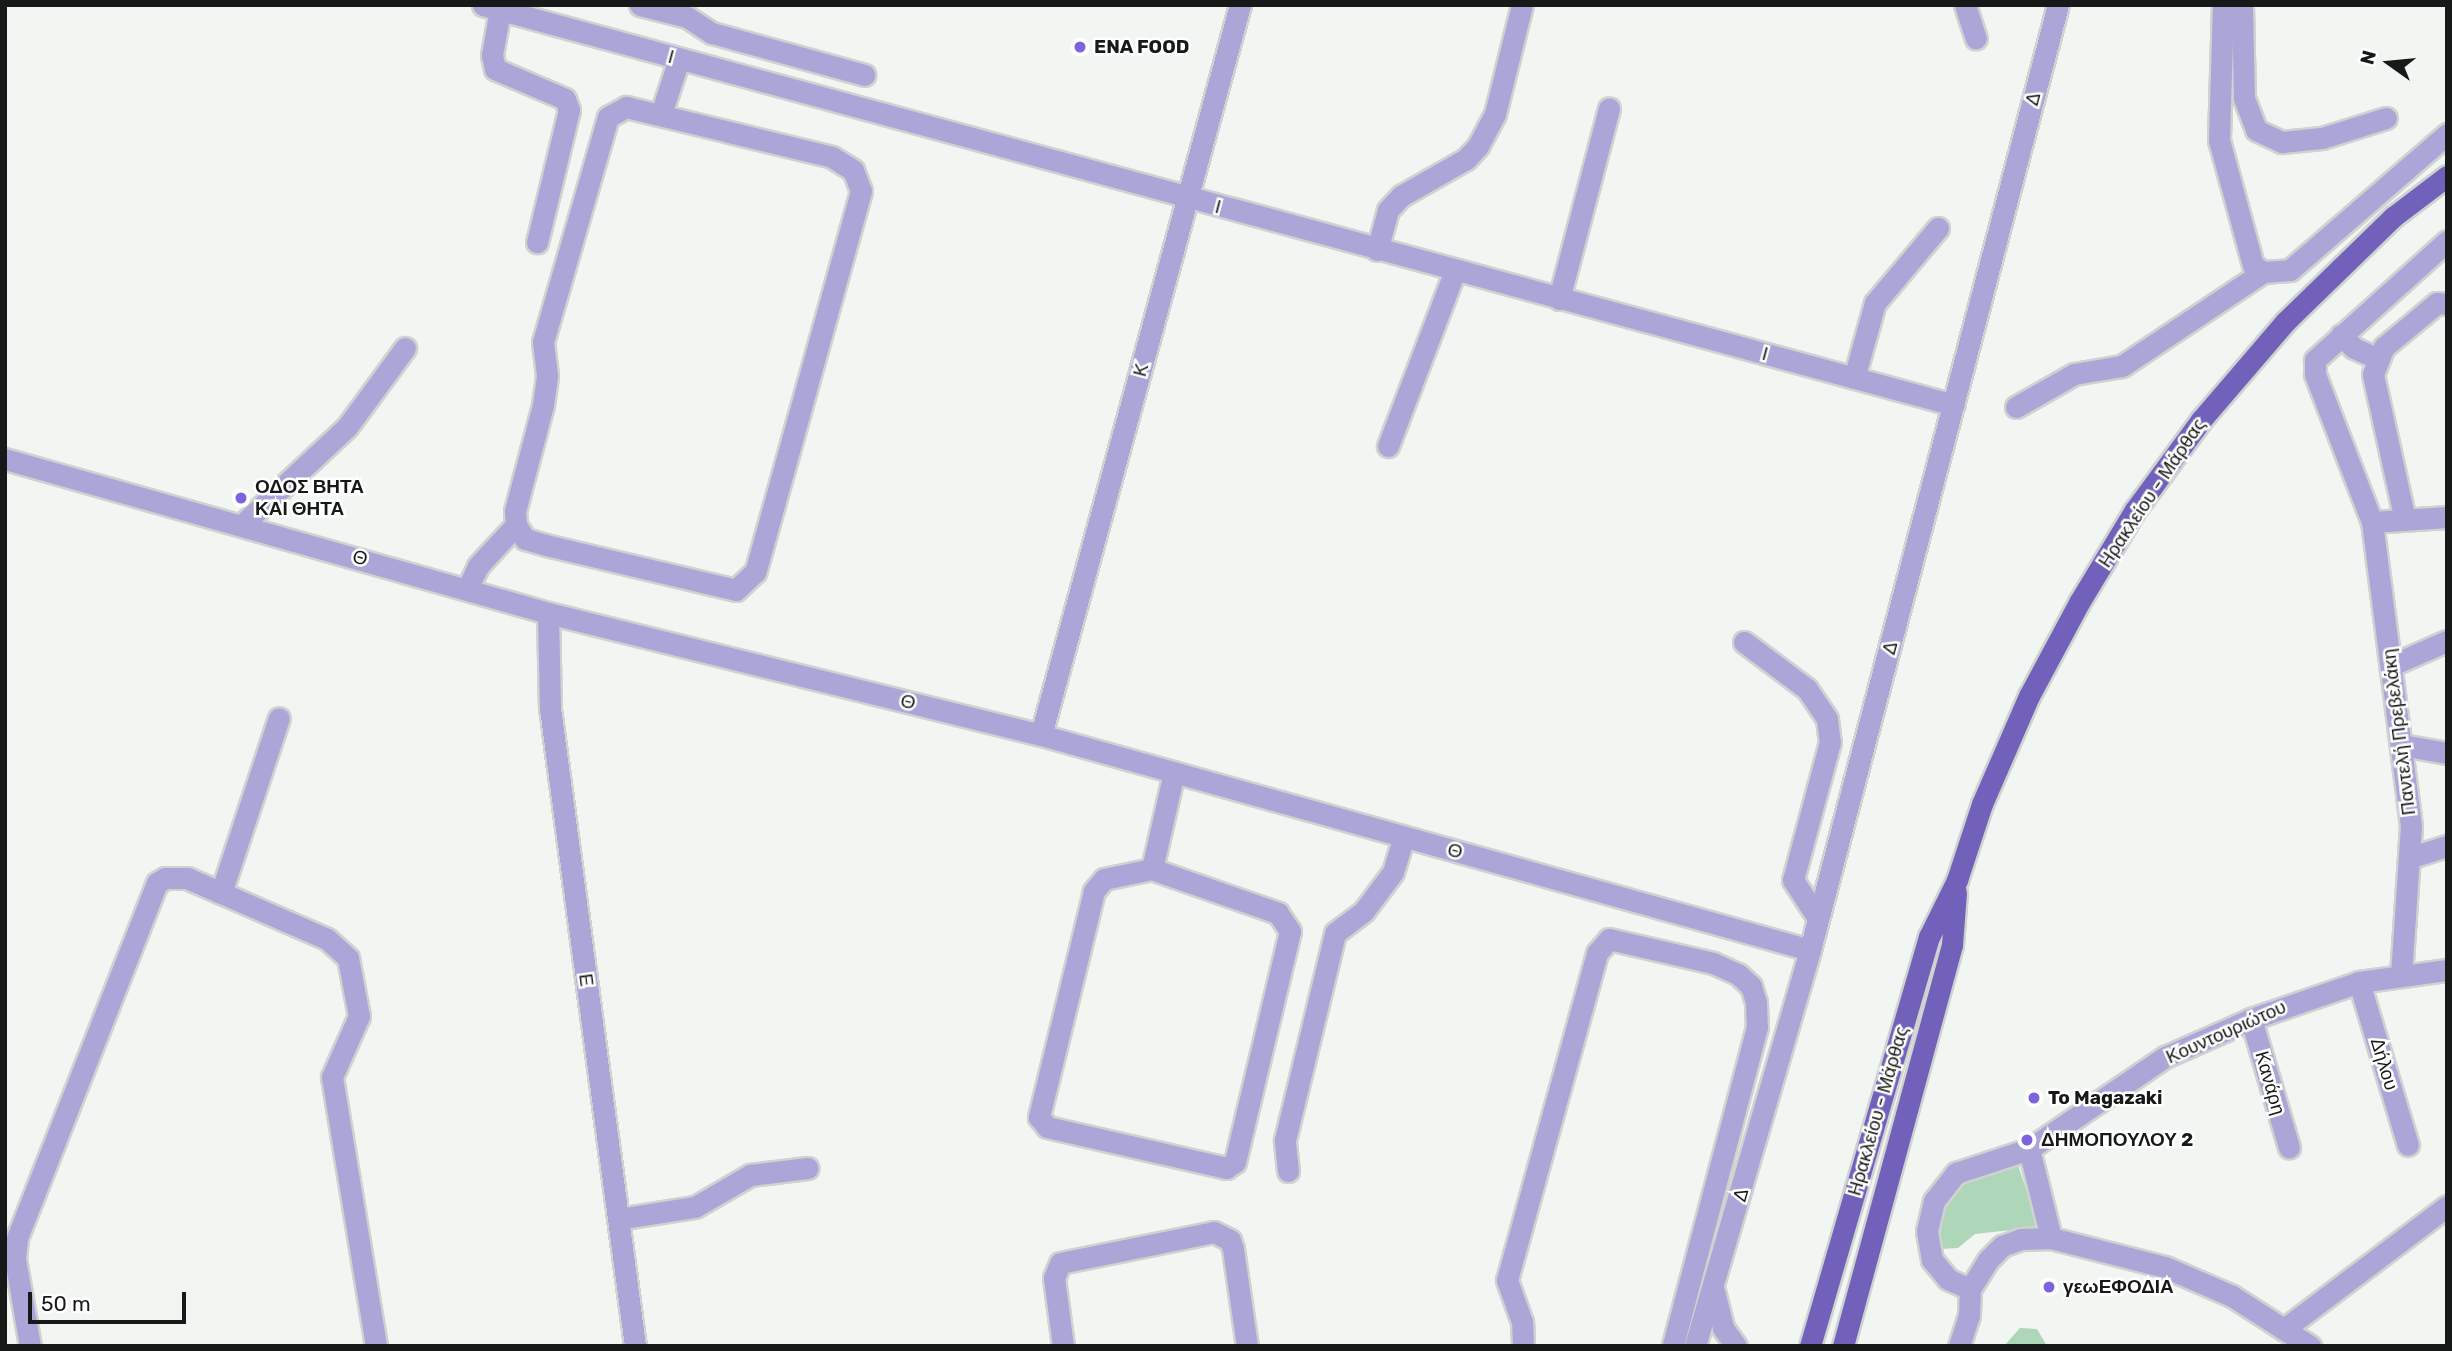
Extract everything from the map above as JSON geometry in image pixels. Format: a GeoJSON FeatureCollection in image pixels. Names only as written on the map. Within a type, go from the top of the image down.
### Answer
{"type":"FeatureCollection","features":[{"type":"Feature","properties":{"kind":"main road","name":"Ηρακλείου - Μάρθας"},"geometry":{"type":"LineString","coordinates":[[1810,1346],[1929,937],[1957,880],[1982,804],[2029,696],[2135,510],[2201,420],[2284,322],[2393,217],[2447,176]]}},
{"type":"Feature","properties":{"kind":"main road","name":"Ηρακλείου - Μάρθας"},"geometry":{"type":"LineString","coordinates":[[1843,1346],[1952,945],[1957,880]]}},
{"type":"Feature","properties":{"kind":"street"},"geometry":{"type":"LineString","coordinates":[[640,5],[688,11],[712,33],[864,75]]}},
{"type":"Feature","properties":{"kind":"street","name":"Κ"},"geometry":{"type":"LineString","coordinates":[[1041,735],[1240,5]]}},
{"type":"Feature","properties":{"kind":"street"},"geometry":{"type":"LineString","coordinates":[[1377,250],[1388,210],[1401,196],[1466,159],[1478,146],[1495,114],[1522,5]]}},
{"type":"Feature","properties":{"kind":"street"},"geometry":{"type":"LineString","coordinates":[[1965,5],[1976,38]]}},
{"type":"Feature","properties":{"kind":"street","name":"Δ"},"geometry":{"type":"LineString","coordinates":[[1695,1346],[1714,1289],[1810,950],[2058,5]]}},
{"type":"Feature","properties":{"kind":"street"},"geometry":{"type":"LineString","coordinates":[[2223,5],[2219,140],[2253,265],[2263,272]]}},
{"type":"Feature","properties":{"kind":"street"},"geometry":{"type":"LineString","coordinates":[[2242,5],[2244,98],[2256,130],[2282,142],[2322,138],[2386,118]]}},
{"type":"Feature","properties":{"kind":"street"},"geometry":{"type":"LineString","coordinates":[[491,8],[495,69],[565,99],[569,110],[537,242]]}},
{"type":"Feature","properties":{"kind":"street","name":"Ι"},"geometry":{"type":"LineString","coordinates":[[491,8],[1954,405]]}},
{"type":"Feature","properties":{"kind":"street"},"geometry":{"type":"LineString","coordinates":[[705,66],[712,33]]}},
{"type":"Feature","properties":{"kind":"street"},"geometry":{"type":"LineString","coordinates":[[662,114],[679,59]]}},
{"type":"Feature","properties":{"kind":"street"},"geometry":{"type":"LineString","coordinates":[[626,107],[662,114],[832,157],[853,170],[861,191],[755,572],[742,588],[715,588],[525,539],[516,525],[514,511],[543,405],[547,375],[542,342],[608,117],[626,107]]}},
{"type":"Feature","properties":{"kind":"street"},"geometry":{"type":"LineString","coordinates":[[1559,299],[1609,108]]}},
{"type":"Feature","properties":{"kind":"street"},"geometry":{"type":"LineString","coordinates":[[2016,407],[2074,374],[2122,366],[2263,272],[2290,270],[2447,134]]}},
{"type":"Feature","properties":{"kind":"street"},"geometry":{"type":"LineString","coordinates":[[1854,378],[1875,303],[1938,228]]}},
{"type":"Feature","properties":{"kind":"street","name":"Παντελή Πρεβελάκη"},"geometry":{"type":"LineString","coordinates":[[2401,976],[2411,826],[2392,665],[2372,522],[2315,374],[2315,360],[2447,241]]}},
{"type":"Feature","properties":{"kind":"street"},"geometry":{"type":"LineString","coordinates":[[1388,446],[1455,271]]}},
{"type":"Feature","properties":{"kind":"street"},"geometry":{"type":"LineString","coordinates":[[2405,520],[2373,374],[2384,347],[2437,303],[2447,304]]}},
{"type":"Feature","properties":{"kind":"street"},"geometry":{"type":"LineString","coordinates":[[2341,335],[2354,348],[2379,359]]}},
{"type":"Feature","properties":{"kind":"street"},"geometry":{"type":"LineString","coordinates":[[243,524],[347,427],[405,348]]}},
{"type":"Feature","properties":{"kind":"street","name":"Θ"},"geometry":{"type":"LineString","coordinates":[[5,459],[243,524],[548,613],[1041,735],[1810,950]]}},
{"type":"Feature","properties":{"kind":"street"},"geometry":{"type":"LineString","coordinates":[[2372,522],[2447,517]]}},
{"type":"Feature","properties":{"kind":"street"},"geometry":{"type":"LineString","coordinates":[[467,589],[484,559],[516,525]]}},
{"type":"Feature","properties":{"kind":"street","name":"Ε"},"geometry":{"type":"LineString","coordinates":[[548,613],[550,708],[635,1346]]}},
{"type":"Feature","properties":{"kind":"street"},"geometry":{"type":"LineString","coordinates":[[2392,665],[2447,641]]}},
{"type":"Feature","properties":{"kind":"street"},"geometry":{"type":"LineString","coordinates":[[1744,642],[1807,690],[1827,719],[1830,742],[1793,880],[1818,918]]}},
{"type":"Feature","properties":{"kind":"street"},"geometry":{"type":"LineString","coordinates":[[221,893],[279,718]]}},
{"type":"Feature","properties":{"kind":"street"},"geometry":{"type":"LineString","coordinates":[[2402,745],[2447,753]]}},
{"type":"Feature","properties":{"kind":"street"},"geometry":{"type":"LineString","coordinates":[[1152,869],[1174,772]]}},
{"type":"Feature","properties":{"kind":"street"},"geometry":{"type":"LineString","coordinates":[[1288,1171],[1285,1140],[1335,933],[1364,911],[1393,872],[1404,837]]}},
{"type":"Feature","properties":{"kind":"street"},"geometry":{"type":"LineString","coordinates":[[2409,859],[2447,846]]}},
{"type":"Feature","properties":{"kind":"street"},"geometry":{"type":"LineString","coordinates":[[1152,869],[1278,913],[1288,924],[1290,938],[1235,1162],[1226,1168],[1046,1127],[1039,1118],[1094,891],[1104,879],[1152,869]]}},
{"type":"Feature","properties":{"kind":"street"},"geometry":{"type":"LineString","coordinates":[[30,1346],[15,1258],[17,1238],[157,883],[165,878],[187,878],[327,939],[348,958],[359,1016],[332,1077],[376,1346]]}},
{"type":"Feature","properties":{"kind":"street"},"geometry":{"type":"LineString","coordinates":[[1523,1346],[1522,1322],[1507,1280],[1597,953],[1609,939],[1713,963],[1738,974],[1751,986],[1756,1002],[1757,1027],[1673,1346]]}},
{"type":"Feature","properties":{"kind":"street","name":"Κουντουριώτου"},"geometry":{"type":"LineString","coordinates":[[1970,1289],[1948,1279],[1932,1260],[1927,1231],[1934,1201],[1956,1173],[2029,1149],[2165,1057],[2251,1019],[2359,982],[2447,970]]}},
{"type":"Feature","properties":{"kind":"street","name":"Δήλου"},"geometry":{"type":"LineString","coordinates":[[2359,982],[2408,1145]]}},
{"type":"Feature","properties":{"kind":"street","name":"Κανάρη"},"geometry":{"type":"LineString","coordinates":[[2251,1019],[2288,1147]]}},
{"type":"Feature","properties":{"kind":"street"},"geometry":{"type":"LineString","coordinates":[[2029,1149],[2051,1238]]}},
{"type":"Feature","properties":{"kind":"street"},"geometry":{"type":"LineString","coordinates":[[618,1219],[695,1206],[750,1175],[807,1168]]}},
{"type":"Feature","properties":{"kind":"street"},"geometry":{"type":"LineString","coordinates":[[2284,1329],[2447,1206]]}},
{"type":"Feature","properties":{"kind":"street"},"geometry":{"type":"LineString","coordinates":[[1063,1346],[1054,1278],[1060,1263],[1214,1232],[1230,1240],[1233,1249],[1247,1346]]}},
{"type":"Feature","properties":{"kind":"street"},"geometry":{"type":"LineString","coordinates":[[1959,1346],[1969,1316],[1970,1289],[2002,1246],[2021,1239],[2051,1238],[2165,1267],[2232,1296],[2310,1346]]}},
{"type":"Feature","properties":{"kind":"street"},"geometry":{"type":"LineString","coordinates":[[1714,1289],[1723,1328],[1736,1346]]}},
{"type":"Feature","properties":{"kind":"green space"},"geometry":{"type":"Polygon","coordinates":[[[2016,1159],[2039,1227],[1975,1234],[1958,1248],[1941,1249],[1929,1211],[1968,1168],[2016,1159]]]}},
{"type":"Feature","properties":{"kind":"green space"},"geometry":{"type":"Polygon","coordinates":[[[2020,1328],[2037,1329],[2047,1346],[2004,1346],[2020,1328]]]}},
{"type":"Feature","properties":{"kind":"place","name":"ENA FOOD"},"geometry":{"type":"Point","coordinates":[1080,47]}},
{"type":"Feature","properties":{"kind":"place","name":"ΟΔΟΣ ΒΗΤΑ ΚΑΙ ΘΗΤΑ"},"geometry":{"type":"Point","coordinates":[241,498]}},
{"type":"Feature","properties":{"kind":"place","name":"To Magazaki"},"geometry":{"type":"Point","coordinates":[2034,1098]}},
{"type":"Feature","properties":{"kind":"place","name":"ΔΗΜΟΠΟΥΛΟΥ 2"},"geometry":{"type":"Point","coordinates":[2027,1140]}},
{"type":"Feature","properties":{"kind":"place","name":"γεωΕΦΟΔΙΑ"},"geometry":{"type":"Point","coordinates":[2049,1287]}}]}
